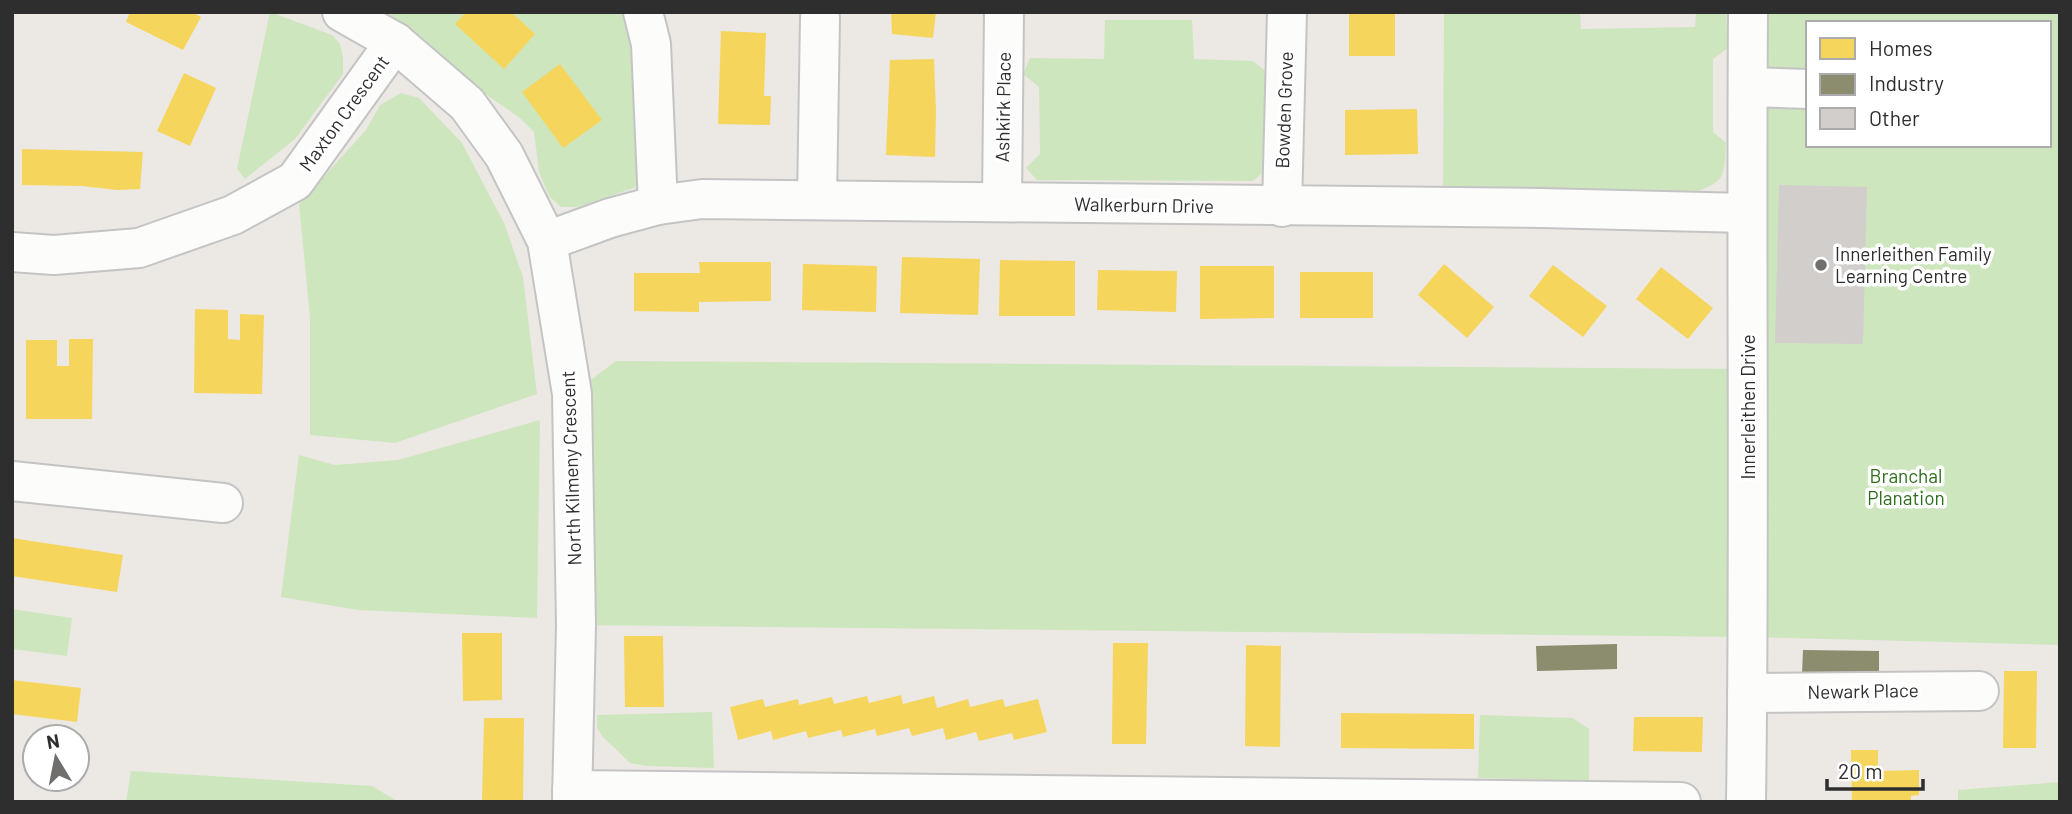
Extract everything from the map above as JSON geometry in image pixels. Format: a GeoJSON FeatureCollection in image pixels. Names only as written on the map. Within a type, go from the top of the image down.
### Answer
{"type":"FeatureCollection","features":[{"type":"Feature","properties":{"kind":"street","name":"North Kilmeny Crescent"},"geometry":{"type":"LineString","coordinates":[[342,12],[395,42],[467,104],[504,155],[547,242],[572,394],[576,625],[572,796]]}},
{"type":"Feature","properties":{"kind":"street"},"geometry":{"type":"LineString","coordinates":[[643,12],[652,44],[658,205]]}},
{"type":"Feature","properties":{"kind":"street","name":"Ashkirk Place"},"geometry":{"type":"LineString","coordinates":[[1002,202],[1004,12]]}},
{"type":"Feature","properties":{"kind":"street","name":"Bowden Grove"},"geometry":{"type":"LineString","coordinates":[[1282,207],[1287,12]]}},
{"type":"Feature","properties":{"kind":"street","name":"Innerleithen Drive"},"geometry":{"type":"LineString","coordinates":[[1746,802],[1748,12]]}},
{"type":"Feature","properties":{"kind":"street"},"geometry":{"type":"LineString","coordinates":[[817,200],[820,18]]}},
{"type":"Feature","properties":{"kind":"street","name":"Maxton Crescent"},"geometry":{"type":"LineString","coordinates":[[12,252],[54,255],[139,248],[233,215],[295,181],[395,42]]}},
{"type":"Feature","properties":{"kind":"street"},"geometry":{"type":"LineString","coordinates":[[1748,87],[1806,89]]}},
{"type":"Feature","properties":{"kind":"street","name":"Walkerburn Drive"},"geometry":{"type":"LineString","coordinates":[[547,242],[610,218],[658,205],[702,200],[1541,208],[1746,213]]}},
{"type":"Feature","properties":{"kind":"street"},"geometry":{"type":"LineString","coordinates":[[12,481],[223,503]]}},
{"type":"Feature","properties":{"kind":"street","name":"Newark Place"},"geometry":{"type":"LineString","coordinates":[[1747,693],[1979,691]]}},
{"type":"Feature","properties":{"kind":"street"},"geometry":{"type":"LineString","coordinates":[[572,796],[1681,802]]}},
{"type":"Feature","properties":{"kind":"green space"},"geometry":{"type":"Polygon","coordinates":[[[270,12],[332,35],[340,44],[343,74],[295,139],[245,179],[237,169],[270,12]]]}},
{"type":"Feature","properties":{"kind":"green space"},"geometry":{"type":"Polygon","coordinates":[[[386,12],[642,12],[645,184],[578,207],[561,207],[549,196],[539,172],[534,132],[520,118],[481,91],[416,32],[386,12]]]}},
{"type":"Feature","properties":{"kind":"green space"},"geometry":{"type":"Polygon","coordinates":[[[1444,12],[1580,12],[1581,29],[1695,27],[1696,12],[1726,12],[1728,48],[1713,59],[1713,132],[1726,143],[1720,178],[1710,186],[1689,194],[1443,190],[1444,12]]]}},
{"type":"Feature","properties":{"kind":"green space","name":"Branchal Planation"},"geometry":{"type":"Polygon","coordinates":[[[1767,12],[2060,12],[2060,645],[1748,637],[576,625],[572,394],[616,361],[1748,369],[1766,333],[1767,12]]]}},
{"type":"Feature","properties":{"kind":"green space"},"geometry":{"type":"Polygon","coordinates":[[[1105,20],[1192,20],[1194,59],[1253,61],[1268,73],[1268,168],[1253,181],[1037,180],[1026,168],[1040,154],[1039,87],[1023,74],[1030,58],[1104,59],[1105,20]]]}},
{"type":"Feature","properties":{"kind":"green space"},"geometry":{"type":"Polygon","coordinates":[[[401,93],[419,98],[462,143],[504,223],[523,277],[537,394],[395,443],[310,435],[310,317],[299,204],[366,130],[380,105],[401,93]]]}},
{"type":"Feature","properties":{"kind":"green space"},"geometry":{"type":"Polygon","coordinates":[[[540,420],[537,618],[358,610],[281,597],[299,455],[335,465],[398,460],[540,420]]]}},
{"type":"Feature","properties":{"kind":"green space"},"geometry":{"type":"Polygon","coordinates":[[[12,609],[72,618],[67,656],[12,649],[12,609]]]}},
{"type":"Feature","properties":{"kind":"green space"},"geometry":{"type":"Polygon","coordinates":[[[712,712],[714,768],[630,763],[602,736],[597,727],[597,715],[712,712]]]}},
{"type":"Feature","properties":{"kind":"green space"},"geometry":{"type":"Polygon","coordinates":[[[1480,715],[1573,718],[1589,729],[1589,781],[1478,778],[1480,715]]]}},
{"type":"Feature","properties":{"kind":"green space"},"geometry":{"type":"Polygon","coordinates":[[[131,771],[372,786],[397,801],[126,802],[131,771]]]}},
{"type":"Feature","properties":{"kind":"green space"},"geometry":{"type":"Polygon","coordinates":[[[2060,782],[2060,802],[1958,802],[1958,790],[2060,782]]]}},
{"type":"Feature","properties":{"kind":"building: Homes"},"geometry":{"type":"Polygon","coordinates":[[[130,12],[192,12],[201,17],[183,50],[126,22],[130,12]]]}},
{"type":"Feature","properties":{"kind":"building: Homes"},"geometry":{"type":"Polygon","coordinates":[[[466,12],[511,12],[535,34],[504,69],[455,24],[466,12]]]}},
{"type":"Feature","properties":{"kind":"building: Homes"},"geometry":{"type":"Polygon","coordinates":[[[891,12],[936,12],[933,38],[892,34],[891,12]]]}},
{"type":"Feature","properties":{"kind":"building: Homes"},"geometry":{"type":"Polygon","coordinates":[[[1349,12],[1395,12],[1395,56],[1349,56],[1349,12]]]}},
{"type":"Feature","properties":{"kind":"building: Homes"},"geometry":{"type":"Polygon","coordinates":[[[721,31],[766,33],[764,96],[771,96],[770,125],[718,124],[721,31]]]}},
{"type":"Feature","properties":{"kind":"building: Homes"},"geometry":{"type":"Polygon","coordinates":[[[934,59],[935,157],[886,155],[890,60],[934,59]]]}},
{"type":"Feature","properties":{"kind":"building: Homes"},"geometry":{"type":"Polygon","coordinates":[[[560,64],[602,120],[563,148],[522,92],[560,64]]]}},
{"type":"Feature","properties":{"kind":"building: Homes"},"geometry":{"type":"Polygon","coordinates":[[[184,73],[216,88],[190,146],[157,131],[184,73]]]}},
{"type":"Feature","properties":{"kind":"building: Homes"},"geometry":{"type":"Polygon","coordinates":[[[1417,109],[1418,154],[1345,155],[1345,110],[1417,109]]]}},
{"type":"Feature","properties":{"kind":"building: Homes"},"geometry":{"type":"Polygon","coordinates":[[[22,149],[143,152],[140,189],[22,185],[22,149]]]}},
{"type":"Feature","properties":{"kind":"building: Homes"},"geometry":{"type":"Polygon","coordinates":[[[902,257],[980,259],[978,315],[900,313],[902,257]]]}},
{"type":"Feature","properties":{"kind":"building: Homes"},"geometry":{"type":"Polygon","coordinates":[[[1000,260],[1075,261],[1075,316],[999,316],[1000,260]]]}},
{"type":"Feature","properties":{"kind":"building: Homes"},"geometry":{"type":"Polygon","coordinates":[[[699,262],[771,262],[771,301],[699,302],[699,312],[634,311],[634,273],[700,273],[699,262]]]}},
{"type":"Feature","properties":{"kind":"building: Homes"},"geometry":{"type":"Polygon","coordinates":[[[803,264],[877,266],[876,312],[802,310],[803,264]]]}},
{"type":"Feature","properties":{"kind":"building: Homes"},"geometry":{"type":"Polygon","coordinates":[[[1444,264],[1494,307],[1467,338],[1418,295],[1444,264]]]}},
{"type":"Feature","properties":{"kind":"building: Homes"},"geometry":{"type":"Polygon","coordinates":[[[1553,265],[1607,306],[1583,337],[1529,296],[1553,265]]]}},
{"type":"Feature","properties":{"kind":"building: Homes"},"geometry":{"type":"Polygon","coordinates":[[[1200,266],[1274,266],[1274,318],[1200,319],[1200,266]]]}},
{"type":"Feature","properties":{"kind":"building: Homes"},"geometry":{"type":"Polygon","coordinates":[[[1661,267],[1713,308],[1688,339],[1636,299],[1661,267]]]}},
{"type":"Feature","properties":{"kind":"building: Homes"},"geometry":{"type":"Polygon","coordinates":[[[1098,270],[1177,271],[1176,312],[1097,310],[1098,270]]]}},
{"type":"Feature","properties":{"kind":"building: Homes"},"geometry":{"type":"Polygon","coordinates":[[[1300,272],[1373,272],[1373,318],[1300,318],[1300,272]]]}},
{"type":"Feature","properties":{"kind":"building: Homes"},"geometry":{"type":"Polygon","coordinates":[[[195,309],[228,310],[228,339],[240,340],[240,314],[264,315],[262,394],[194,393],[195,309]]]}},
{"type":"Feature","properties":{"kind":"building: Homes"},"geometry":{"type":"Polygon","coordinates":[[[69,339],[93,339],[92,419],[26,419],[26,340],[57,340],[57,366],[69,366],[69,339]]]}},
{"type":"Feature","properties":{"kind":"building: Homes"},"geometry":{"type":"Polygon","coordinates":[[[12,538],[123,555],[117,592],[12,576],[12,538]]]}},
{"type":"Feature","properties":{"kind":"building: Homes"},"geometry":{"type":"Polygon","coordinates":[[[462,633],[502,633],[502,700],[463,701],[462,633]]]}},
{"type":"Feature","properties":{"kind":"building: Homes"},"geometry":{"type":"Polygon","coordinates":[[[624,636],[663,636],[664,707],[625,707],[624,636]]]}},
{"type":"Feature","properties":{"kind":"building: Homes"},"geometry":{"type":"Polygon","coordinates":[[[1113,643],[1148,643],[1146,744],[1112,744],[1113,643]]]}},
{"type":"Feature","properties":{"kind":"building: Homes"},"geometry":{"type":"Polygon","coordinates":[[[1246,645],[1281,646],[1280,747],[1245,746],[1246,645]]]}},
{"type":"Feature","properties":{"kind":"building: Homes"},"geometry":{"type":"Polygon","coordinates":[[[2004,671],[2037,671],[2036,748],[2003,748],[2004,671]]]}},
{"type":"Feature","properties":{"kind":"building: Homes"},"geometry":{"type":"Polygon","coordinates":[[[12,680],[81,688],[77,722],[12,714],[12,680]]]}},
{"type":"Feature","properties":{"kind":"building: Homes"},"geometry":{"type":"Polygon","coordinates":[[[901,695],[903,704],[934,696],[937,708],[968,699],[970,707],[1003,699],[1005,707],[1038,699],[1047,732],[1014,740],[1012,733],[979,741],[976,732],[946,740],[943,728],[912,736],[909,728],[877,736],[875,729],[843,737],[841,730],[808,738],[806,731],[773,740],[771,731],[738,740],[730,707],[763,699],[765,707],[798,699],[799,705],[832,697],[834,704],[867,696],[869,703],[901,695]]]}},
{"type":"Feature","properties":{"kind":"building: Homes"},"geometry":{"type":"Polygon","coordinates":[[[1341,713],[1474,714],[1474,749],[1341,748],[1341,713]]]}},
{"type":"Feature","properties":{"kind":"building: Homes"},"geometry":{"type":"Polygon","coordinates":[[[1634,717],[1703,717],[1702,752],[1633,751],[1634,717]]]}},
{"type":"Feature","properties":{"kind":"building: Homes"},"geometry":{"type":"Polygon","coordinates":[[[484,718],[524,718],[523,802],[482,802],[484,718]]]}},
{"type":"Feature","properties":{"kind":"building: Homes"},"geometry":{"type":"Polygon","coordinates":[[[1851,750],[1878,750],[1878,771],[1919,770],[1919,795],[1911,796],[1911,802],[1852,802],[1851,750]]]}},
{"type":"Feature","properties":{"kind":"building: Industry"},"geometry":{"type":"Polygon","coordinates":[[[1617,644],[1617,669],[1537,671],[1536,646],[1617,644]]]}},
{"type":"Feature","properties":{"kind":"building: Industry"},"geometry":{"type":"Polygon","coordinates":[[[1803,650],[1879,651],[1879,675],[1802,675],[1803,650]]]}},
{"type":"Feature","properties":{"kind":"building: Other","name":"Innerleithen Family Learning Centre"},"geometry":{"type":"Polygon","coordinates":[[[1779,185],[1867,187],[1863,344],[1775,343],[1779,185]]]}},
{"type":"Feature","properties":{"kind":"place","name":"Innerleithen Family Learning Centre"},"geometry":{"type":"Point","coordinates":[1821,265]}}]}
